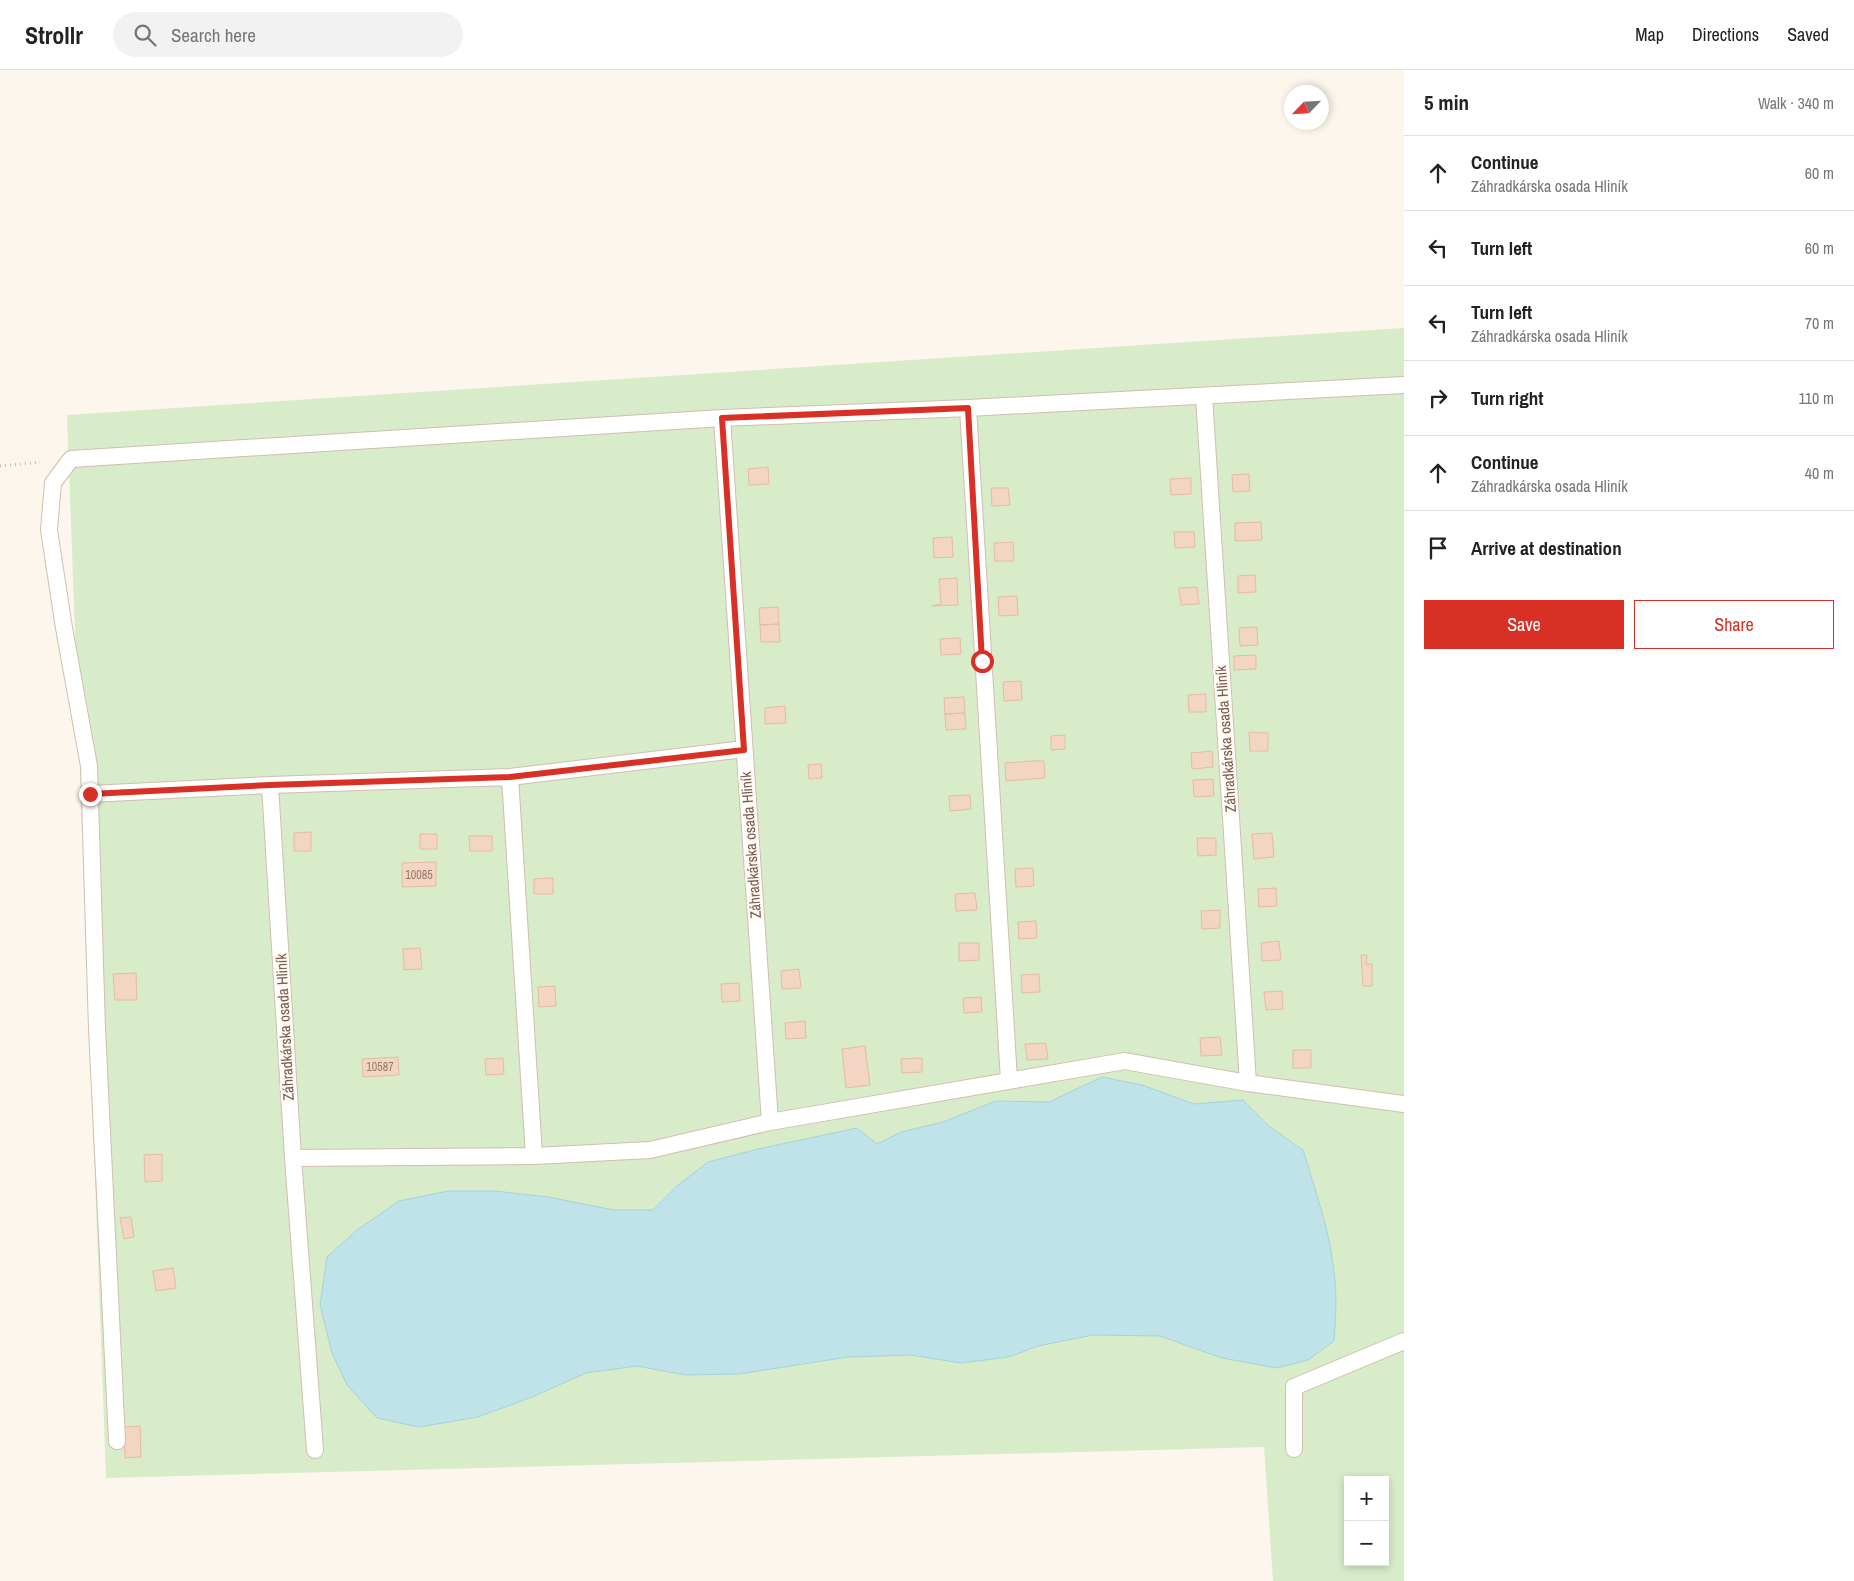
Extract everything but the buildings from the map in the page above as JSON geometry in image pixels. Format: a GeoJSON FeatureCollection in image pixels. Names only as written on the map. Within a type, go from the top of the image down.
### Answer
{"type":"FeatureCollection","features":[{"type":"Feature","properties":{"kind":"lane"},"geometry":{"type":"LineString","coordinates":[[116,1441],[97,1029],[89,766],[64,628],[49,530],[53,483],[70,459],[722,418],[968,408],[1404,385]]}},
{"type":"Feature","properties":{"kind":"lane","name":"Záhradkárska osada Hliník"},"geometry":{"type":"LineString","coordinates":[[1204,396],[1248,1083]]}},
{"type":"Feature","properties":{"kind":"lane"},"geometry":{"type":"LineString","coordinates":[[968,408],[1009,1080]]}},
{"type":"Feature","properties":{"kind":"lane","name":"Záhradkárska osada Hliník"},"geometry":{"type":"LineString","coordinates":[[722,418],[770,1122]]}},
{"type":"Feature","properties":{"kind":"lane"},"geometry":{"type":"LineString","coordinates":[[90,794],[270,785],[510,777],[744,750]]}},
{"type":"Feature","properties":{"kind":"lane"},"geometry":{"type":"LineString","coordinates":[[510,777],[534,1156]]}},
{"type":"Feature","properties":{"kind":"lane","name":"Záhradkárska osada Hliník"},"geometry":{"type":"LineString","coordinates":[[270,785],[293,1158],[315,1450]]}},
{"type":"Feature","properties":{"kind":"lane"},"geometry":{"type":"LineString","coordinates":[[293,1158],[534,1156],[650,1150],[770,1122],[1009,1080],[1125,1062],[1248,1083],[1404,1104]]}},
{"type":"Feature","properties":{"kind":"lane"},"geometry":{"type":"LineString","coordinates":[[1294,1450],[1294,1387],[1404,1341]]}},
{"type":"Feature","properties":{"kind":"path"},"geometry":{"type":"LineString","coordinates":[[0,466],[70,459]]}},
{"type":"Feature","properties":{"kind":"green space"},"geometry":{"type":"Polygon","coordinates":[[[1404,328],[1404,1581],[1273,1581],[1264,1447],[106,1478],[67,415],[1404,328]]]}},
{"type":"Feature","properties":{"kind":"water"},"geometry":{"type":"Polygon","coordinates":[[[1102,1077],[1142,1085],[1194,1104],[1243,1100],[1270,1127],[1303,1150],[1322,1211],[1332,1257],[1336,1298],[1334,1341],[1308,1360],[1277,1368],[1222,1358],[1160,1336],[1093,1335],[1038,1346],[1009,1357],[961,1363],[911,1355],[848,1357],[739,1374],[685,1375],[637,1366],[586,1373],[532,1397],[478,1417],[419,1427],[377,1418],[347,1385],[332,1353],[320,1305],[327,1257],[357,1230],[399,1201],[448,1191],[495,1191],[548,1197],[614,1210],[653,1210],[678,1185],[708,1162],[758,1149],[857,1128],[877,1144],[901,1132],[943,1122],[996,1101],[1049,1102],[1102,1077]]]}},
{"type":"Feature","properties":{"kind":"route"},"geometry":{"type":"LineString","coordinates":[[90,794],[270,785],[510,777],[744,750],[741,682],[722,418],[968,408],[982,661]]}}]}
